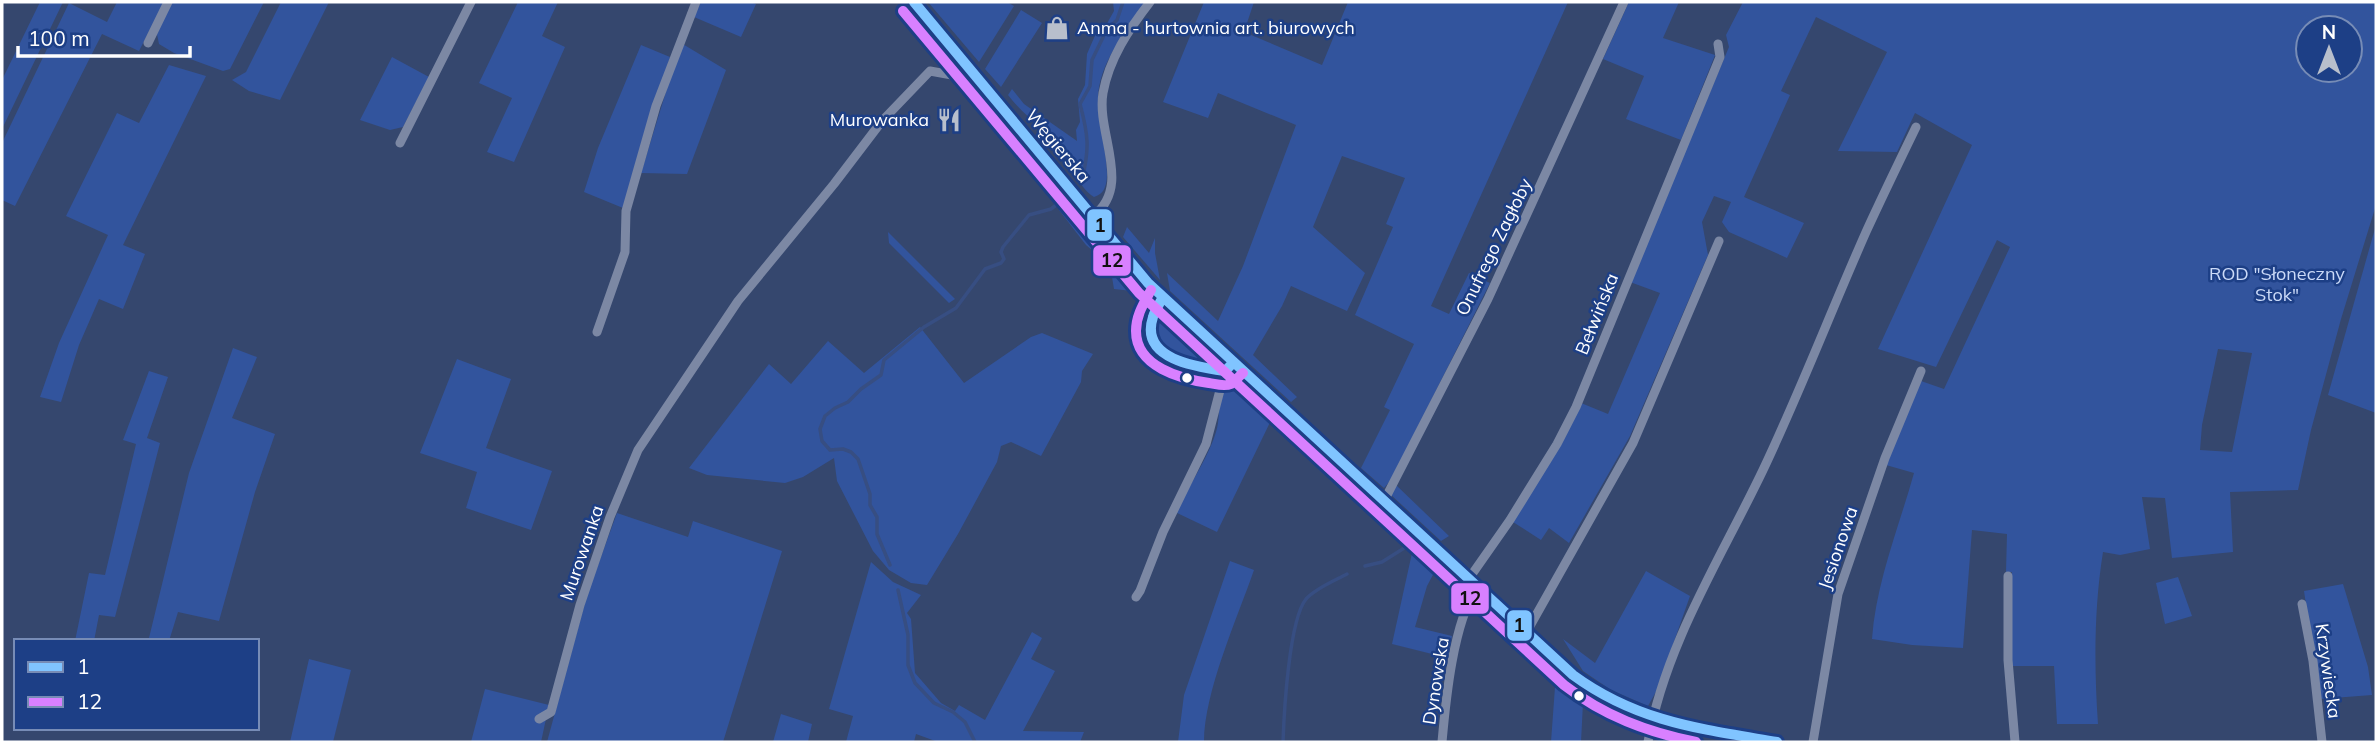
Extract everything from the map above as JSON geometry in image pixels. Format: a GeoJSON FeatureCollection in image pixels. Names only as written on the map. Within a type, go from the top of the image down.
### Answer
{"type":"FeatureCollection","features":[{"type":"Feature","properties":{"kind":"main road","name":"Węgierska"},"geometry":{"type":"LineString","coordinates":[[914,2],[1148,283],[1526,633],[1592,690],[1652,718],[1777,742]]}},
{"type":"Feature","properties":{"kind":"street"},"geometry":{"type":"LineString","coordinates":[[148,43],[168,2]]}},
{"type":"Feature","properties":{"kind":"street"},"geometry":{"type":"LineString","coordinates":[[400,143],[471,2]]}},
{"type":"Feature","properties":{"kind":"street"},"geometry":{"type":"LineString","coordinates":[[597,332],[625,252],[626,211],[656,106],[695,2]]}},
{"type":"Feature","properties":{"kind":"street"},"geometry":{"type":"LineString","coordinates":[[1093,216],[1104,208],[1112,183],[1111,161],[1102,116],[1106,82],[1124,40],[1150,2]]}},
{"type":"Feature","properties":{"kind":"street","name":"Onufrego Zagłoby"},"geometry":{"type":"LineString","coordinates":[[1384,501],[1488,299],[1624,2]]}},
{"type":"Feature","properties":{"kind":"street","name":"Bełwińska"},"geometry":{"type":"LineString","coordinates":[[1473,583],[1557,444],[1576,407],[1720,57],[1718,44]]}},
{"type":"Feature","properties":{"kind":"street","name":"Murowanka"},"geometry":{"type":"LineString","coordinates":[[539,719],[551,712],[580,605],[610,517],[638,450],[738,301],[888,114],[930,71],[951,75],[969,66]]}},
{"type":"Feature","properties":{"kind":"street"},"geometry":{"type":"LineString","coordinates":[[1648,742],[1652,718],[1665,676],[1696,604],[1801,388],[1866,232],[1916,127]]}},
{"type":"Feature","properties":{"kind":"street"},"geometry":{"type":"LineString","coordinates":[[1526,633],[1633,443],[1719,241]]}},
{"type":"Feature","properties":{"kind":"street"},"geometry":{"type":"LineString","coordinates":[[1136,597],[1163,532],[1206,444],[1225,371],[1233,363]]}},
{"type":"Feature","properties":{"kind":"street","name":"Jesionowa"},"geometry":{"type":"LineString","coordinates":[[1813,742],[1838,594],[1885,458],[1921,371]]}},
{"type":"Feature","properties":{"kind":"street"},"geometry":{"type":"LineString","coordinates":[[2008,576],[2008,660],[2015,742]]}},
{"type":"Feature","properties":{"kind":"street","name":"Dynowska"},"geometry":{"type":"LineString","coordinates":[[1442,742],[1447,698],[1473,583]]}},
{"type":"Feature","properties":{"kind":"street","name":"Krzywiecka"},"geometry":{"type":"LineString","coordinates":[[2302,604],[2313,661],[2322,742]]}},
{"type":"Feature","properties":{"kind":"green space"},"geometry":{"type":"Polygon","coordinates":[[[40,2],[63,2],[2,129],[2,80],[40,2]]]}},
{"type":"Feature","properties":{"kind":"green space"},"geometry":{"type":"Polygon","coordinates":[[[117,2],[164,2],[139,51],[102,34],[15,206],[2,200],[2,143],[69,3],[107,22],[117,2]]]}},
{"type":"Feature","properties":{"kind":"green space"},"geometry":{"type":"Polygon","coordinates":[[[172,2],[264,2],[230,69],[223,71],[174,53],[159,44],[157,34],[172,2]]]}},
{"type":"Feature","properties":{"kind":"green space"},"geometry":{"type":"Polygon","coordinates":[[[281,2],[329,2],[280,100],[249,91],[232,80],[246,72],[281,2]]]}},
{"type":"Feature","properties":{"kind":"green space"},"geometry":{"type":"Polygon","coordinates":[[[518,2],[558,2],[542,36],[565,47],[514,162],[487,152],[512,98],[479,83],[518,2]]]}},
{"type":"Feature","properties":{"kind":"green space"},"geometry":{"type":"Polygon","coordinates":[[[701,2],[756,4],[741,37],[694,17],[701,2]]]}},
{"type":"Feature","properties":{"kind":"green space"},"geometry":{"type":"Polygon","coordinates":[[[928,2],[1007,2],[1014,6],[979,62],[928,2]]]}},
{"type":"Feature","properties":{"kind":"green space"},"geometry":{"type":"Polygon","coordinates":[[[1113,2],[1146,2],[1114,49],[1102,75],[1098,102],[1107,179],[1103,191],[1094,197],[1079,182],[1056,143],[1008,95],[1012,89],[1024,104],[1077,141],[1076,130],[1080,122],[1078,99],[1085,85],[1087,54],[1097,31],[1105,27],[1114,11],[1113,2]]]}},
{"type":"Feature","properties":{"kind":"green space"},"geometry":{"type":"Polygon","coordinates":[[[1204,2],[1254,2],[1244,32],[1322,65],[1348,2],[1568,2],[1431,306],[1449,314],[1469,273],[1490,283],[1391,480],[1384,488],[1361,468],[1390,410],[1384,407],[1414,344],[1355,315],[1393,227],[1386,224],[1405,178],[1342,156],[1313,227],[1365,273],[1347,311],[1291,286],[1253,355],[1297,397],[1291,402],[1170,291],[1167,273],[1218,321],[1243,266],[1296,125],[1218,93],[1208,118],[1163,102],[1204,2]]]}},
{"type":"Feature","properties":{"kind":"green space"},"geometry":{"type":"Polygon","coordinates":[[[1629,2],[1679,2],[1663,38],[1715,55],[1681,140],[1626,119],[1644,76],[1603,59],[1629,2]]]}},
{"type":"Feature","properties":{"kind":"green space","name":"ROD \"Słoneczny Stok\""},"geometry":{"type":"Polygon","coordinates":[[[1743,2],[2376,2],[2376,205],[2341,319],[2298,490],[2230,492],[2233,552],[2172,558],[2165,498],[2142,497],[2150,549],[2120,555],[2103,552],[2096,638],[2098,724],[2057,724],[2054,666],[2012,666],[2012,572],[2006,572],[2007,534],[1972,530],[1963,648],[1872,639],[1883,576],[1914,473],[1886,465],[1921,381],[1944,389],[2010,247],[1997,240],[1936,367],[1878,349],[1972,145],[1915,113],[1897,152],[1838,151],[1887,52],[1816,17],[1781,91],[1790,95],[1744,197],[1804,223],[1787,258],[1729,232],[1722,222],[1731,202],[1714,196],[1702,222],[1708,255],[1630,436],[1569,543],[1549,528],[1541,540],[1513,522],[1581,403],[1608,414],[1660,293],[1630,282],[1729,47],[1726,35],[1743,2]],[[2218,349],[2202,425],[2200,450],[2232,452],[2252,353],[2218,349]]]}},
{"type":"Feature","properties":{"kind":"green space"},"geometry":{"type":"Polygon","coordinates":[[[1021,10],[1042,23],[1001,87],[985,69],[1021,10]]]}},
{"type":"Feature","properties":{"kind":"green space"},"geometry":{"type":"Polygon","coordinates":[[[681,43],[726,70],[687,174],[641,173],[681,43]]]}},
{"type":"Feature","properties":{"kind":"green space"},"geometry":{"type":"Polygon","coordinates":[[[641,45],[670,57],[623,208],[584,192],[598,148],[641,45]]]}},
{"type":"Feature","properties":{"kind":"green space"},"geometry":{"type":"Polygon","coordinates":[[[392,57],[429,77],[403,127],[390,130],[360,120],[392,57]]]}},
{"type":"Feature","properties":{"kind":"green space"},"geometry":{"type":"Polygon","coordinates":[[[169,65],[206,76],[123,245],[145,254],[123,309],[99,299],[79,345],[61,402],[40,397],[59,343],[108,235],[66,216],[117,113],[139,123],[169,65]]]}},
{"type":"Feature","properties":{"kind":"green space"},"geometry":{"type":"Polygon","coordinates":[[[1069,200],[1137,281],[1132,291],[1114,289],[1110,265],[1086,245],[1059,210],[1069,200]]]}},
{"type":"Feature","properties":{"kind":"green space"},"geometry":{"type":"Polygon","coordinates":[[[2376,225],[2376,413],[2328,395],[2376,225]]]}},
{"type":"Feature","properties":{"kind":"green space"},"geometry":{"type":"Polygon","coordinates":[[[1127,227],[1149,253],[1155,238],[1160,280],[1123,237],[1127,227]]]}},
{"type":"Feature","properties":{"kind":"green space"},"geometry":{"type":"Polygon","coordinates":[[[888,232],[955,299],[949,303],[889,243],[888,232]]]}},
{"type":"Feature","properties":{"kind":"green space"},"geometry":{"type":"Polygon","coordinates":[[[1165,315],[1213,359],[1182,356],[1162,345],[1156,336],[1155,327],[1160,316],[1165,315]]]}},
{"type":"Feature","properties":{"kind":"green space"},"geometry":{"type":"Polygon","coordinates":[[[920,327],[964,383],[1031,337],[1042,333],[1093,354],[1041,456],[1011,442],[1001,446],[997,462],[927,585],[911,583],[889,570],[873,551],[837,481],[834,458],[803,477],[785,483],[707,475],[689,468],[769,364],[791,384],[828,341],[864,373],[920,327]]]}},
{"type":"Feature","properties":{"kind":"green space"},"geometry":{"type":"Polygon","coordinates":[[[233,348],[257,357],[232,418],[275,434],[255,492],[219,621],[178,612],[170,639],[149,638],[189,473],[233,348]]]}},
{"type":"Feature","properties":{"kind":"green space"},"geometry":{"type":"Polygon","coordinates":[[[457,359],[511,379],[486,448],[552,471],[531,530],[466,508],[477,472],[420,453],[457,359]]]}},
{"type":"Feature","properties":{"kind":"green space"},"geometry":{"type":"Polygon","coordinates":[[[149,371],[168,377],[147,438],[160,443],[115,617],[99,615],[94,639],[75,639],[89,573],[105,575],[136,444],[123,440],[149,371]]]}},
{"type":"Feature","properties":{"kind":"green space"},"geometry":{"type":"Polygon","coordinates":[[[1234,381],[1249,387],[1275,412],[1217,532],[1175,512],[1212,444],[1222,393],[1229,383],[1234,381]]]}},
{"type":"Feature","properties":{"kind":"green space"},"geometry":{"type":"Polygon","coordinates":[[[1396,485],[1449,536],[1441,541],[1390,494],[1396,485]]]}},
{"type":"Feature","properties":{"kind":"green space"},"geometry":{"type":"Polygon","coordinates":[[[617,513],[688,537],[693,521],[782,551],[723,742],[547,742],[587,595],[617,513]]]}},
{"type":"Feature","properties":{"kind":"green space"},"geometry":{"type":"Polygon","coordinates":[[[1412,553],[1435,571],[1427,586],[1415,627],[1452,636],[1448,658],[1392,644],[1412,553]]]}},
{"type":"Feature","properties":{"kind":"green space"},"geometry":{"type":"Polygon","coordinates":[[[1230,561],[1254,570],[1215,679],[1205,722],[1204,742],[1178,742],[1184,695],[1230,561]]]}},
{"type":"Feature","properties":{"kind":"green space"},"geometry":{"type":"Polygon","coordinates":[[[871,562],[893,582],[921,595],[907,613],[911,619],[915,673],[941,703],[955,711],[959,705],[985,720],[1032,632],[1042,638],[1031,659],[1055,671],[1023,731],[1084,732],[1080,742],[938,742],[916,734],[914,742],[846,742],[853,716],[829,709],[871,562]]]}},
{"type":"Feature","properties":{"kind":"green space"},"geometry":{"type":"Polygon","coordinates":[[[1646,571],[1690,596],[1657,690],[1648,706],[1611,690],[1583,671],[1563,639],[1595,663],[1646,571]]]}},
{"type":"Feature","properties":{"kind":"green space"},"geometry":{"type":"Polygon","coordinates":[[[2178,577],[2192,616],[2165,624],[2156,583],[2178,577]]]}},
{"type":"Feature","properties":{"kind":"green space"},"geometry":{"type":"Polygon","coordinates":[[[2343,584],[2368,667],[2372,695],[2320,699],[2304,591],[2343,584]]]}},
{"type":"Feature","properties":{"kind":"green space"},"geometry":{"type":"Polygon","coordinates":[[[309,659],[351,670],[333,742],[290,742],[309,659]]]}},
{"type":"Feature","properties":{"kind":"green space"},"geometry":{"type":"Polygon","coordinates":[[[1555,687],[1583,703],[1581,742],[1551,742],[1555,687]]]}},
{"type":"Feature","properties":{"kind":"green space"},"geometry":{"type":"Polygon","coordinates":[[[485,689],[549,705],[541,742],[471,742],[485,689]]]}},
{"type":"Feature","properties":{"kind":"green space"},"geometry":{"type":"Polygon","coordinates":[[[781,714],[812,724],[808,742],[773,742],[781,714]]]}},
{"type":"Feature","properties":{"kind":"waterway"},"geometry":{"type":"LineString","coordinates":[[1082,179],[1087,141],[1080,104],[1090,86],[1092,60],[1107,29],[1117,20],[1123,2]]}},
{"type":"Feature","properties":{"kind":"waterway"},"geometry":{"type":"LineString","coordinates":[[890,565],[877,534],[877,517],[870,505],[870,494],[858,459],[843,449],[830,450],[822,441],[820,429],[825,416],[848,402],[881,375],[884,360],[924,327],[956,308],[985,269],[1001,263],[1004,259],[1001,252],[1003,247],[1029,215],[1051,209],[1060,202]]}},
{"type":"Feature","properties":{"kind":"waterway"},"geometry":{"type":"LineString","coordinates":[[1365,566],[1382,562],[1409,545]]}},
{"type":"Feature","properties":{"kind":"waterway"},"geometry":{"type":"LineString","coordinates":[[1283,742],[1288,667],[1300,610],[1306,599],[1315,591],[1347,574]]}},
{"type":"Feature","properties":{"kind":"waterway"},"geometry":{"type":"LineString","coordinates":[[898,590],[908,635],[908,665],[915,683],[934,703],[953,712],[965,722],[975,742]]}},
{"type":"Feature","properties":{"kind":"transit line","name":"1"},"geometry":{"type":"LineString","coordinates":[[914,2],[1148,283],[1573,675],[1621,703],[1670,721],[1777,742]]}},
{"type":"Feature","properties":{"kind":"transit line","name":"12"},"geometry":{"type":"LineString","coordinates":[[903,11],[1139,293],[1564,685],[1610,714],[1660,733],[1696,742]]}},
{"type":"Feature","properties":{"kind":"transit line","name":"12"},"geometry":{"type":"LineString","coordinates":[[1151,290],[1136,325],[1138,343],[1143,354],[1162,369],[1198,381],[1226,385],[1243,373]]}},
{"type":"Feature","properties":{"kind":"transit line","name":"1"},"geometry":{"type":"LineString","coordinates":[[1163,297],[1154,314],[1151,331],[1154,343],[1162,351],[1186,363],[1213,369],[1225,371],[1233,363]]}},
{"type":"Feature","properties":{"kind":"place","name":"Anma - hurtownia art. biurowych"},"geometry":{"type":"Point","coordinates":[1057,28]}},
{"type":"Feature","properties":{"kind":"place","name":"Murowanka"},"geometry":{"type":"Point","coordinates":[949,120]}}]}
